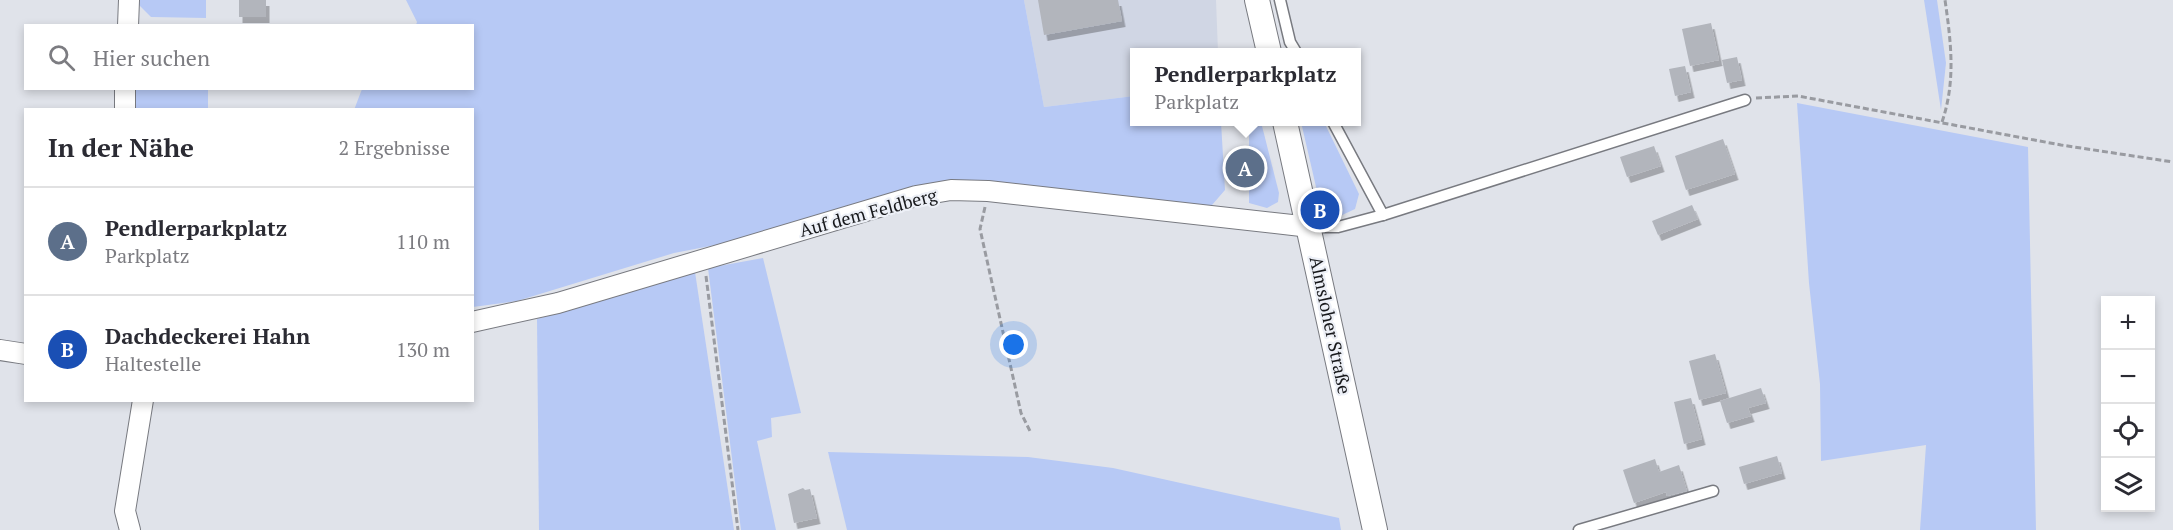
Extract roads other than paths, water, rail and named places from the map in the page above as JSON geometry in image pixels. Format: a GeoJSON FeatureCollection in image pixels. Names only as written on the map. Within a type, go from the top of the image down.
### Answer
{"type":"FeatureCollection","features":[{"type":"Feature","properties":{"kind":"street"},"geometry":{"type":"LineString","coordinates":[[128,24],[129,0]]}},
{"type":"Feature","properties":{"kind":"street"},"geometry":{"type":"LineString","coordinates":[[1257,0],[1268,48]]}},
{"type":"Feature","properties":{"kind":"street"},"geometry":{"type":"LineString","coordinates":[[124,108],[125,90]]}},
{"type":"Feature","properties":{"kind":"street","name":"Almsloher Straße"},"geometry":{"type":"LineString","coordinates":[[1286,126],[1375,530]]}},
{"type":"Feature","properties":{"kind":"street","name":"Auf dem Feldberg"},"geometry":{"type":"LineString","coordinates":[[474,322],[558,303],[916,196],[951,190],[988,191],[1310,227]]}},
{"type":"Feature","properties":{"kind":"street"},"geometry":{"type":"LineString","coordinates":[[0,350],[24,354]]}},
{"type":"Feature","properties":{"kind":"street"},"geometry":{"type":"LineString","coordinates":[[130,530],[125,511],[143,402]]}},
{"type":"Feature","properties":{"kind":"lane"},"geometry":{"type":"LineString","coordinates":[[1280,0],[1290,42],[1294,48]]}},
{"type":"Feature","properties":{"kind":"lane"},"geometry":{"type":"LineString","coordinates":[[1310,227],[1338,227],[1383,215],[1745,100]]}},
{"type":"Feature","properties":{"kind":"lane"},"geometry":{"type":"LineString","coordinates":[[1335,126],[1383,215]]}},
{"type":"Feature","properties":{"kind":"lane"},"geometry":{"type":"LineString","coordinates":[[1579,530],[1713,491]]}},
{"type":"Feature","properties":{"kind":"place","name":"Pendlerparkplatz"},"geometry":{"type":"Point","coordinates":[1245,168]}},
{"type":"Feature","properties":{"kind":"place","name":"Dachdeckerei Hahn"},"geometry":{"type":"Point","coordinates":[1320,210]}}]}
